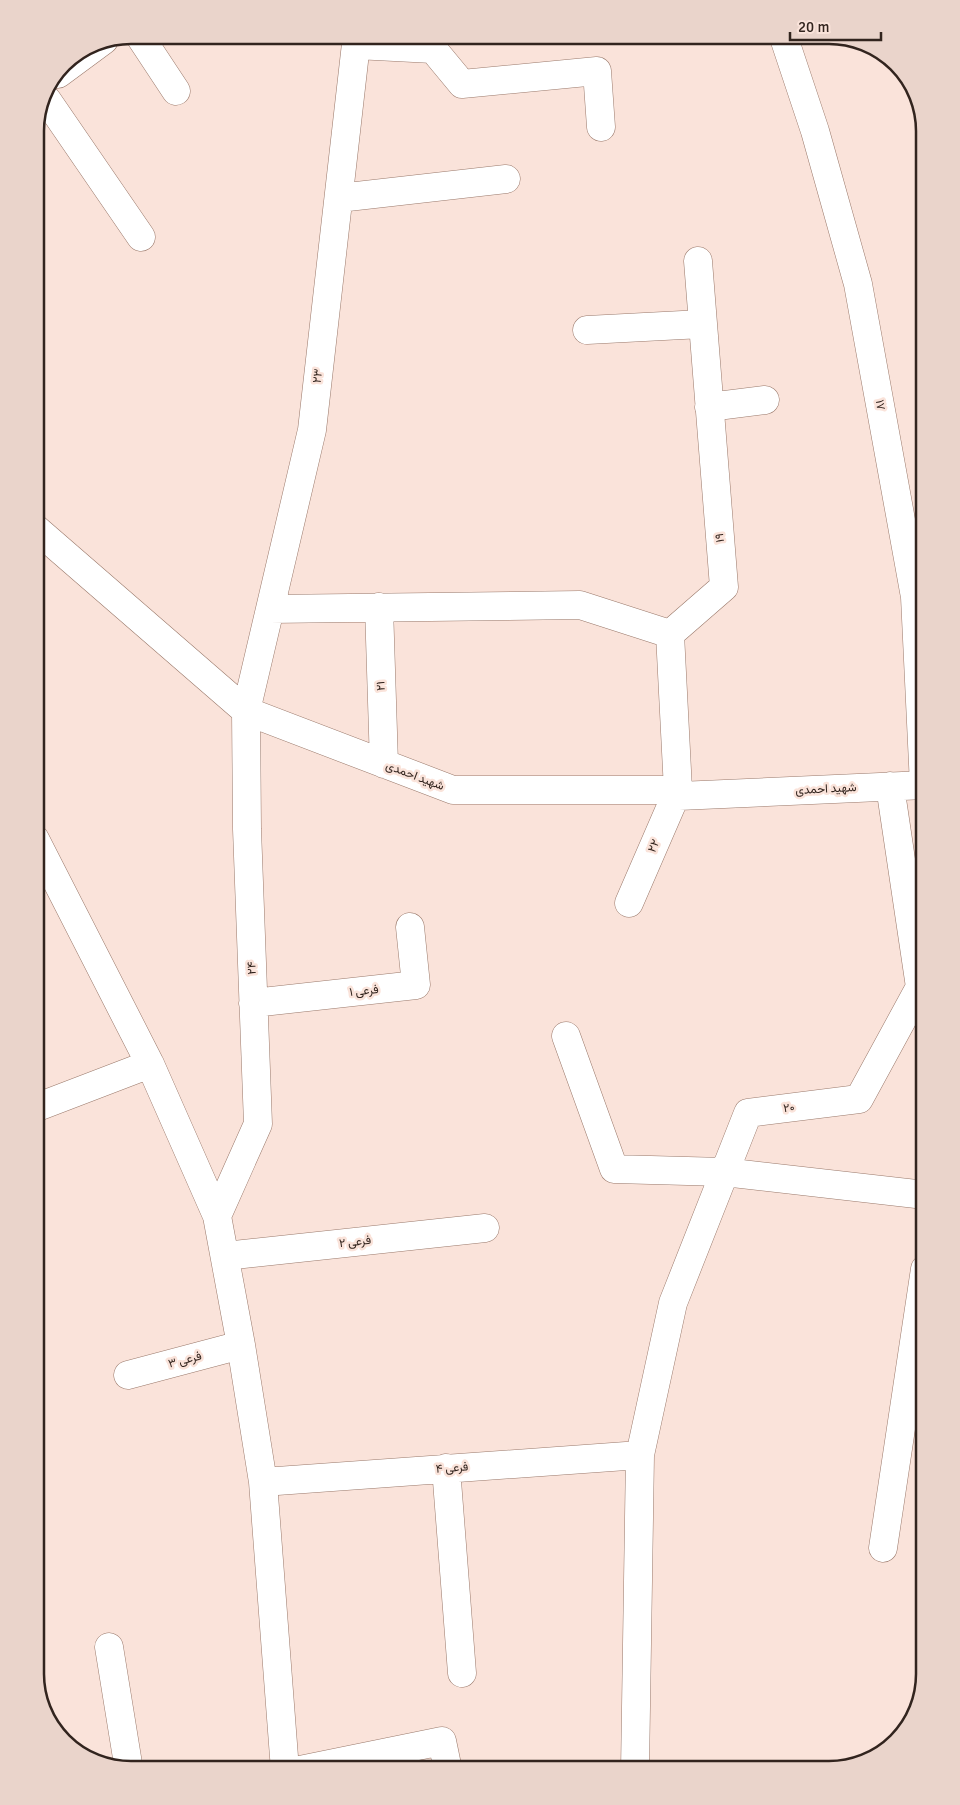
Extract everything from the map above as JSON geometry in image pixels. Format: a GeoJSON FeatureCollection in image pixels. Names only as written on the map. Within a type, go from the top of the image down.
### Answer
{"type":"FeatureCollection","features":[{"type":"Feature","properties":{"kind":"street"},"geometry":{"type":"LineString","coordinates":[[145,44],[176,91]]}},
{"type":"Feature","properties":{"kind":"street","name":"۲۳"},"geometry":{"type":"LineString","coordinates":[[246,711],[312,430],[357,44]]}},
{"type":"Feature","properties":{"kind":"street"},"geometry":{"type":"LineString","coordinates":[[391,44],[434,49],[462,84],[597,71],[601,127]]}},
{"type":"Feature","properties":{"kind":"street","name":"۱۷"},"geometry":{"type":"LineString","coordinates":[[785,44],[815,131],[858,284],[915,597],[916,618]]}},
{"type":"Feature","properties":{"kind":"street"},"geometry":{"type":"LineString","coordinates":[[48,103],[141,237]]}},
{"type":"Feature","properties":{"kind":"street"},"geometry":{"type":"LineString","coordinates":[[338,198],[506,179]]}},
{"type":"Feature","properties":{"kind":"street","name":"۱۹"},"geometry":{"type":"LineString","coordinates":[[670,634],[724,587],[698,261]]}},
{"type":"Feature","properties":{"kind":"street"},"geometry":{"type":"LineString","coordinates":[[587,330],[702,324]]}},
{"type":"Feature","properties":{"kind":"street"},"geometry":{"type":"LineString","coordinates":[[709,407],[765,400]]}},
{"type":"Feature","properties":{"kind":"street","name":"شهید احمدی"},"geometry":{"type":"LineString","coordinates":[[44,536],[246,711],[453,790],[678,790],[679,796],[916,785]]}},
{"type":"Feature","properties":{"kind":"street"},"geometry":{"type":"LineString","coordinates":[[270,609],[580,605],[670,634],[678,790]]}},
{"type":"Feature","properties":{"kind":"street","name":"۲۱"},"geometry":{"type":"LineString","coordinates":[[378,608],[384,764]]}},
{"type":"Feature","properties":{"kind":"street","name":"۲۴"},"geometry":{"type":"LineString","coordinates":[[218,1216],[258,1124],[247,828],[246,711]]}},
{"type":"Feature","properties":{"kind":"street","name":"۲۰"},"geometry":{"type":"LineString","coordinates":[[890,786],[916,960]]}},
{"type":"Feature","properties":{"kind":"street","name":"۲۲"},"geometry":{"type":"LineString","coordinates":[[629,903],[678,790]]}},
{"type":"Feature","properties":{"kind":"street"},"geometry":{"type":"LineString","coordinates":[[44,857],[150,1064],[218,1216],[263,1482],[285,1761]]}},
{"type":"Feature","properties":{"kind":"street","name":"فرعی ۱"},"geometry":{"type":"LineString","coordinates":[[254,1003],[416,985],[410,927]]}},
{"type":"Feature","properties":{"kind":"street","name":"۲۰"},"geometry":{"type":"LineString","coordinates":[[635,1761],[640,1455],[673,1303],[748,1113],[859,1099],[916,994]]}},
{"type":"Feature","properties":{"kind":"street"},"geometry":{"type":"LineString","coordinates":[[566,1036],[614,1169],[724,1172],[916,1194]]}},
{"type":"Feature","properties":{"kind":"street"},"geometry":{"type":"LineString","coordinates":[[44,1105],[150,1064]]}},
{"type":"Feature","properties":{"kind":"street","name":"فرعی ۲"},"geometry":{"type":"LineString","coordinates":[[225,1256],[485,1228]]}},
{"type":"Feature","properties":{"kind":"street"},"geometry":{"type":"LineString","coordinates":[[883,1548],[916,1328]]}},
{"type":"Feature","properties":{"kind":"street","name":"فرعی ۳"},"geometry":{"type":"LineString","coordinates":[[128,1375],[241,1345]]}},
{"type":"Feature","properties":{"kind":"street","name":"فرعی ۴"},"geometry":{"type":"LineString","coordinates":[[263,1482],[640,1455]]}},
{"type":"Feature","properties":{"kind":"street"},"geometry":{"type":"LineString","coordinates":[[446,1468],[462,1673]]}},
{"type":"Feature","properties":{"kind":"street"},"geometry":{"type":"LineString","coordinates":[[109,1647],[128,1761]]}},
{"type":"Feature","properties":{"kind":"street"},"geometry":{"type":"LineString","coordinates":[[344,1761],[442,1741],[446,1761]]}}]}
